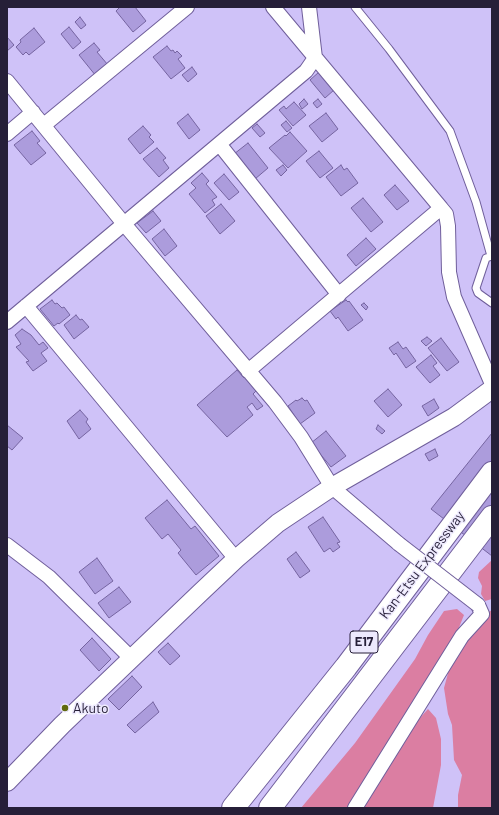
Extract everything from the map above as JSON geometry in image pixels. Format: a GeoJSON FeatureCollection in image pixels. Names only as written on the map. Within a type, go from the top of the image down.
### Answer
{"type":"FeatureCollection","features":[{"type":"Feature","properties":{"kind":"highway","name":"Kan-Etsu Expressway"},"geometry":{"type":"LineString","coordinates":[[233,808],[346,667],[492,473]]}},
{"type":"Feature","properties":{"kind":"highway","name":"Kan-Etsu Expressway"},"geometry":{"type":"LineString","coordinates":[[270,808],[492,517]]}},
{"type":"Feature","properties":{"kind":"street"},"geometry":{"type":"LineString","coordinates":[[44,125],[187,7]]}},
{"type":"Feature","properties":{"kind":"street"},"geometry":{"type":"LineString","coordinates":[[273,7],[446,214],[448,226],[449,272],[454,297],[492,384]]}},
{"type":"Feature","properties":{"kind":"street"},"geometry":{"type":"LineString","coordinates":[[7,322],[125,225],[306,71],[315,58],[310,7]]}},
{"type":"Feature","properties":{"kind":"street"},"geometry":{"type":"LineString","coordinates":[[7,81],[125,225],[248,370],[301,437],[332,487],[399,544],[478,605],[482,614],[462,636],[355,808]]}},
{"type":"Feature","properties":{"kind":"street"},"geometry":{"type":"LineString","coordinates":[[7,134],[33,112]]}},
{"type":"Feature","properties":{"kind":"street"},"geometry":{"type":"LineString","coordinates":[[220,145],[339,295]]}},
{"type":"Feature","properties":{"kind":"street"},"geometry":{"type":"LineString","coordinates":[[248,370],[441,208]]}},
{"type":"Feature","properties":{"kind":"street"},"geometry":{"type":"LineString","coordinates":[[26,306],[236,558]]}},
{"type":"Feature","properties":{"kind":"street"},"geometry":{"type":"LineString","coordinates":[[7,782],[62,725],[236,558],[278,523],[332,487],[454,417],[492,389]]}},
{"type":"Feature","properties":{"kind":"street"},"geometry":{"type":"LineString","coordinates":[[7,545],[49,578],[132,659]]}},
{"type":"Feature","properties":{"kind":"lane"},"geometry":{"type":"LineString","coordinates":[[355,7],[450,131],[476,202],[491,256],[486,258],[476,288],[478,293],[492,303]]}},
{"type":"Feature","properties":{"kind":"shaded area"},"geometry":{"type":"Polygon","coordinates":[[[492,560],[492,599],[485,601],[481,594],[482,586],[478,578],[479,572],[492,560]]]}},
{"type":"Feature","properties":{"kind":"shaded area"},"geometry":{"type":"Polygon","coordinates":[[[457,609],[464,615],[458,630],[434,674],[353,808],[301,808],[355,743],[415,659],[428,635],[444,611],[457,609]]]}},
{"type":"Feature","properties":{"kind":"shaded area"},"geometry":{"type":"Polygon","coordinates":[[[492,610],[492,808],[458,808],[458,795],[462,775],[454,760],[452,725],[448,714],[444,688],[450,666],[487,613],[492,610]]]}},
{"type":"Feature","properties":{"kind":"shaded area"},"geometry":{"type":"Polygon","coordinates":[[[428,709],[436,718],[441,739],[441,765],[433,808],[360,808],[409,730],[428,709]]]}},
{"type":"Feature","properties":{"kind":"building"},"geometry":{"type":"Polygon","coordinates":[[[118,7],[135,7],[146,21],[133,32],[116,11],[119,8],[118,7]]]}},
{"type":"Feature","properties":{"kind":"building"},"geometry":{"type":"Polygon","coordinates":[[[80,17],[86,25],[81,29],[75,22],[80,17]]]}},
{"type":"Feature","properties":{"kind":"building"},"geometry":{"type":"Polygon","coordinates":[[[69,27],[81,42],[73,49],[61,34],[69,27]]]}},
{"type":"Feature","properties":{"kind":"building"},"geometry":{"type":"Polygon","coordinates":[[[34,28],[45,42],[29,55],[26,52],[23,55],[16,47],[21,42],[20,40],[34,28]]]}},
{"type":"Feature","properties":{"kind":"building"},"geometry":{"type":"Polygon","coordinates":[[[7,37],[14,45],[7,51],[7,37]]]}},
{"type":"Feature","properties":{"kind":"building"},"geometry":{"type":"Polygon","coordinates":[[[94,43],[100,50],[97,52],[108,65],[96,76],[79,55],[94,43]]]}},
{"type":"Feature","properties":{"kind":"building"},"geometry":{"type":"Polygon","coordinates":[[[167,46],[171,51],[173,50],[175,53],[177,51],[182,56],[178,59],[185,68],[171,79],[153,57],[167,46]]]}},
{"type":"Feature","properties":{"kind":"building"},"geometry":{"type":"Polygon","coordinates":[[[192,67],[197,74],[188,82],[182,75],[192,67]]]}},
{"type":"Feature","properties":{"kind":"building"},"geometry":{"type":"Polygon","coordinates":[[[319,72],[334,90],[325,98],[310,80],[319,72]]]}},
{"type":"Feature","properties":{"kind":"building"},"geometry":{"type":"Polygon","coordinates":[[[304,99],[308,104],[302,109],[299,104],[304,99]]]}},
{"type":"Feature","properties":{"kind":"building"},"geometry":{"type":"Polygon","coordinates":[[[318,99],[322,104],[317,108],[313,103],[318,99]]]}},
{"type":"Feature","properties":{"kind":"building"},"geometry":{"type":"Polygon","coordinates":[[[294,102],[306,115],[293,126],[279,110],[284,106],[286,109],[294,102]]]}},
{"type":"Feature","properties":{"kind":"building"},"geometry":{"type":"Polygon","coordinates":[[[326,113],[338,129],[322,142],[309,126],[326,113]]]}},
{"type":"Feature","properties":{"kind":"building"},"geometry":{"type":"Polygon","coordinates":[[[188,114],[200,130],[189,139],[177,123],[188,114]]]}},
{"type":"Feature","properties":{"kind":"building"},"geometry":{"type":"Polygon","coordinates":[[[286,121],[292,128],[287,132],[281,125],[286,121]]]}},
{"type":"Feature","properties":{"kind":"building"},"geometry":{"type":"Polygon","coordinates":[[[257,124],[265,133],[260,137],[252,128],[257,124]]]}},
{"type":"Feature","properties":{"kind":"building"},"geometry":{"type":"Polygon","coordinates":[[[143,126],[151,135],[149,137],[154,142],[140,154],[128,139],[143,126]]]}},
{"type":"Feature","properties":{"kind":"building"},"geometry":{"type":"Polygon","coordinates":[[[32,131],[40,141],[37,143],[46,153],[31,165],[14,145],[32,131]]]}},
{"type":"Feature","properties":{"kind":"building"},"geometry":{"type":"Polygon","coordinates":[[[290,132],[307,151],[288,168],[269,148],[290,132]]]}},
{"type":"Feature","properties":{"kind":"building"},"geometry":{"type":"Polygon","coordinates":[[[248,143],[268,168],[255,179],[234,154],[248,143]]]}},
{"type":"Feature","properties":{"kind":"building"},"geometry":{"type":"Polygon","coordinates":[[[157,148],[166,158],[163,160],[169,168],[159,177],[143,159],[157,148]]]}},
{"type":"Feature","properties":{"kind":"building"},"geometry":{"type":"Polygon","coordinates":[[[319,151],[333,168],[320,178],[306,161],[319,151]]]}},
{"type":"Feature","properties":{"kind":"building"},"geometry":{"type":"Polygon","coordinates":[[[283,165],[287,170],[281,176],[276,170],[283,165]]]}},
{"type":"Feature","properties":{"kind":"building"},"geometry":{"type":"Polygon","coordinates":[[[341,165],[344,170],[347,168],[358,183],[341,196],[326,177],[341,165]]]}},
{"type":"Feature","properties":{"kind":"building"},"geometry":{"type":"Polygon","coordinates":[[[202,173],[209,181],[206,184],[217,197],[212,200],[215,205],[205,213],[189,194],[196,188],[191,183],[202,173]]]}},
{"type":"Feature","properties":{"kind":"building"},"geometry":{"type":"Polygon","coordinates":[[[224,174],[239,192],[229,200],[214,183],[224,174]]]}},
{"type":"Feature","properties":{"kind":"building"},"geometry":{"type":"Polygon","coordinates":[[[395,185],[409,201],[397,210],[384,195],[395,185]]]}},
{"type":"Feature","properties":{"kind":"building"},"geometry":{"type":"Polygon","coordinates":[[[363,198],[383,222],[371,232],[351,208],[363,198]]]}},
{"type":"Feature","properties":{"kind":"building"},"geometry":{"type":"Polygon","coordinates":[[[221,204],[235,221],[220,234],[206,216],[221,204]]]}},
{"type":"Feature","properties":{"kind":"building"},"geometry":{"type":"Polygon","coordinates":[[[153,211],[161,221],[146,233],[137,223],[153,211]]]}},
{"type":"Feature","properties":{"kind":"building"},"geometry":{"type":"Polygon","coordinates":[[[164,229],[177,246],[165,256],[152,239],[164,229]]]}},
{"type":"Feature","properties":{"kind":"building"},"geometry":{"type":"Polygon","coordinates":[[[366,238],[376,249],[356,266],[347,255],[366,238]]]}},
{"type":"Feature","properties":{"kind":"building"},"geometry":{"type":"Polygon","coordinates":[[[52,300],[55,304],[57,303],[62,308],[64,307],[70,315],[54,326],[40,309],[52,300]]]}},
{"type":"Feature","properties":{"kind":"building"},"geometry":{"type":"Polygon","coordinates":[[[346,300],[348,302],[349,301],[363,320],[348,331],[338,317],[336,319],[330,311],[346,300]]]}},
{"type":"Feature","properties":{"kind":"building"},"geometry":{"type":"Polygon","coordinates":[[[364,303],[368,307],[366,310],[361,305],[364,303]]]}},
{"type":"Feature","properties":{"kind":"building"},"geometry":{"type":"Polygon","coordinates":[[[76,315],[89,327],[74,339],[64,325],[76,315]]]}},
{"type":"Feature","properties":{"kind":"building"},"geometry":{"type":"Polygon","coordinates":[[[22,329],[31,335],[39,345],[43,342],[48,348],[41,353],[47,361],[33,371],[26,362],[29,361],[16,347],[21,344],[15,335],[22,329]]]}},
{"type":"Feature","properties":{"kind":"building"},"geometry":{"type":"Polygon","coordinates":[[[427,337],[432,341],[426,346],[421,341],[427,337]]]}},
{"type":"Feature","properties":{"kind":"building"},"geometry":{"type":"Polygon","coordinates":[[[441,338],[459,362],[447,371],[428,348],[441,338]]]}},
{"type":"Feature","properties":{"kind":"building"},"geometry":{"type":"Polygon","coordinates":[[[398,342],[403,349],[406,347],[416,361],[406,368],[396,353],[394,355],[389,348],[398,342]]]}},
{"type":"Feature","properties":{"kind":"building"},"geometry":{"type":"Polygon","coordinates":[[[431,355],[437,363],[433,366],[440,375],[430,383],[416,367],[431,355]]]}},
{"type":"Feature","properties":{"kind":"building"},"geometry":{"type":"Polygon","coordinates":[[[237,370],[244,378],[247,376],[258,389],[253,394],[263,406],[257,410],[252,403],[247,407],[253,415],[227,437],[197,405],[237,370]]]}},
{"type":"Feature","properties":{"kind":"building"},"geometry":{"type":"Polygon","coordinates":[[[388,389],[402,405],[388,417],[374,401],[388,389]]]}},
{"type":"Feature","properties":{"kind":"building"},"geometry":{"type":"Polygon","coordinates":[[[302,398],[305,401],[307,400],[315,413],[300,424],[288,406],[296,400],[297,401],[302,398]]]}},
{"type":"Feature","properties":{"kind":"building"},"geometry":{"type":"Polygon","coordinates":[[[434,399],[439,408],[428,416],[422,406],[434,399]]]}},
{"type":"Feature","properties":{"kind":"building"},"geometry":{"type":"Polygon","coordinates":[[[80,410],[88,419],[86,422],[91,429],[79,439],[67,421],[80,410]]]}},
{"type":"Feature","properties":{"kind":"building"},"geometry":{"type":"Polygon","coordinates":[[[7,425],[23,438],[12,450],[7,446],[7,425]]]}},
{"type":"Feature","properties":{"kind":"building"},"geometry":{"type":"Polygon","coordinates":[[[378,425],[385,431],[382,434],[376,429],[378,425]]]}},
{"type":"Feature","properties":{"kind":"building"},"geometry":{"type":"Polygon","coordinates":[[[326,431],[346,456],[331,467],[311,443],[326,431]]]}},
{"type":"Feature","properties":{"kind":"building"},"geometry":{"type":"Polygon","coordinates":[[[492,433],[492,556],[431,509],[492,433]]]}},
{"type":"Feature","properties":{"kind":"building"},"geometry":{"type":"Polygon","coordinates":[[[435,449],[438,456],[429,461],[425,454],[435,449]]]}},
{"type":"Feature","properties":{"kind":"building"},"geometry":{"type":"Polygon","coordinates":[[[167,500],[191,529],[195,526],[219,556],[196,575],[178,553],[181,550],[168,534],[162,539],[145,518],[167,500]]]}},
{"type":"Feature","properties":{"kind":"building"},"geometry":{"type":"Polygon","coordinates":[[[323,517],[340,542],[337,543],[340,547],[333,552],[330,548],[324,552],[308,527],[323,517]]]}},
{"type":"Feature","properties":{"kind":"building"},"geometry":{"type":"Polygon","coordinates":[[[296,552],[310,571],[300,578],[287,559],[296,552]]]}},
{"type":"Feature","properties":{"kind":"building"},"geometry":{"type":"Polygon","coordinates":[[[97,558],[113,581],[95,594],[79,572],[97,558]]]}},
{"type":"Feature","properties":{"kind":"building"},"geometry":{"type":"Polygon","coordinates":[[[119,587],[131,602],[109,618],[98,603],[119,587]]]}},
{"type":"Feature","properties":{"kind":"building"},"geometry":{"type":"Polygon","coordinates":[[[92,638],[111,659],[99,671],[80,650],[92,638]]]}},
{"type":"Feature","properties":{"kind":"building"},"geometry":{"type":"Polygon","coordinates":[[[168,643],[180,656],[170,665],[158,652],[168,643]]]}},
{"type":"Feature","properties":{"kind":"building"},"geometry":{"type":"Polygon","coordinates":[[[132,676],[142,687],[119,710],[108,699],[132,676]]]}},
{"type":"Feature","properties":{"kind":"building"},"geometry":{"type":"Polygon","coordinates":[[[153,702],[159,712],[135,733],[127,725],[153,702]]]}},
{"type":"Feature","properties":{"kind":"place","name":"Akuto"},"geometry":{"type":"Point","coordinates":[65,708]}}]}
